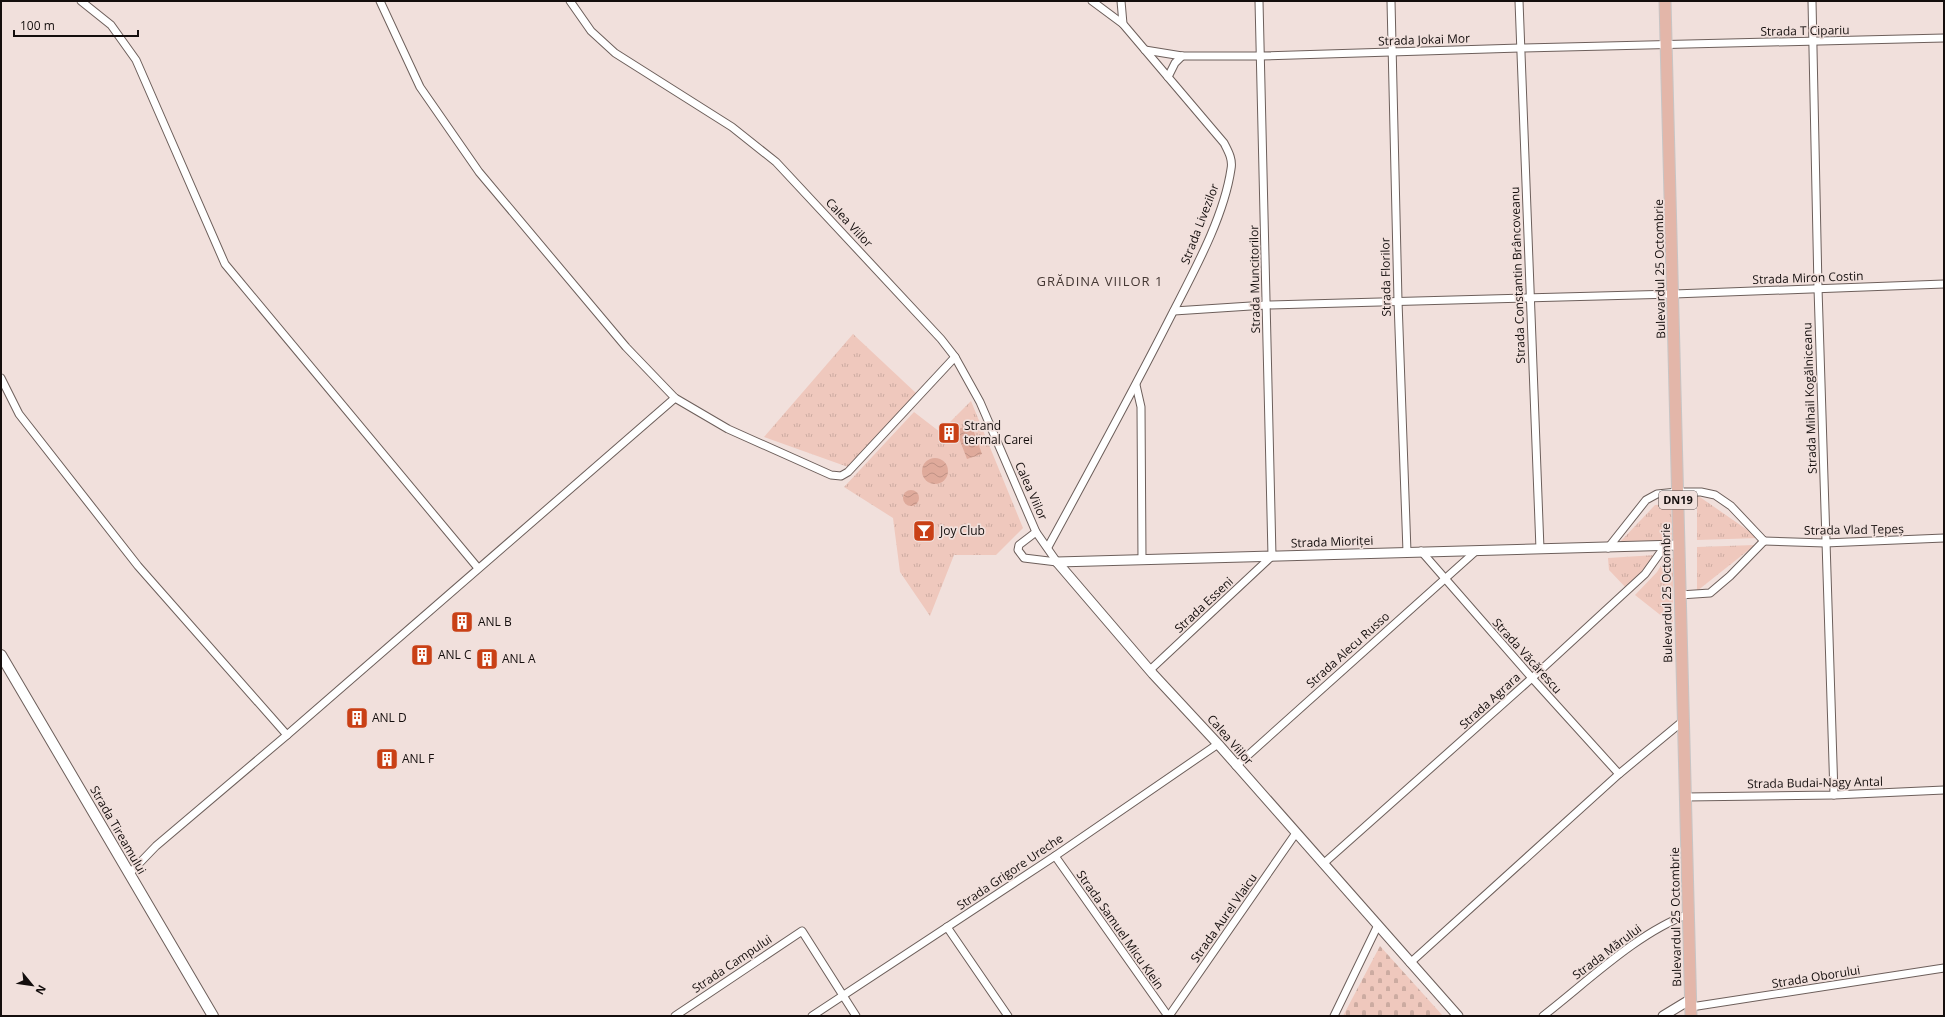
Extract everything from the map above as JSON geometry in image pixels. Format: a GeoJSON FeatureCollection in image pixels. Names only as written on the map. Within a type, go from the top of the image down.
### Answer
{"type":"FeatureCollection","features":[{"type":"Feature","properties":{"kind":"main road","name":"Bulevardul 25 Octombrie"},"geometry":{"type":"LineString","coordinates":[[1665,1],[1674,294],[1678,545],[1691,1007]]}},
{"type":"Feature","properties":{"kind":"main road","name":"Strada Tireamului"},"geometry":{"type":"LineString","coordinates":[[1,655],[213,1016]]}},
{"type":"Feature","properties":{"kind":"street"},"geometry":{"type":"LineString","coordinates":[[82,1],[111,25],[136,60],[225,264],[478,568]]}},
{"type":"Feature","properties":{"kind":"street"},"geometry":{"type":"LineString","coordinates":[[380,1],[420,87],[479,172],[626,347],[676,398],[728,429],[831,475],[841,476],[853,467],[955,357]]}},
{"type":"Feature","properties":{"kind":"street","name":"Calea Viilor"},"geometry":{"type":"LineString","coordinates":[[570,1],[591,32],[615,53],[732,127],[776,162],[942,339],[955,357],[980,402],[1036,532],[1057,562],[1150,670],[1218,744],[1458,1016]]}},
{"type":"Feature","properties":{"kind":"street","name":"Strada Livezilor"},"geometry":{"type":"LineString","coordinates":[[1048,548],[1136,385],[1199,261],[1224,198],[1232,167],[1230,155],[1224,143],[1123,24],[1092,1]]}},
{"type":"Feature","properties":{"kind":"street"},"geometry":{"type":"LineString","coordinates":[[1121,1],[1123,24]]}},
{"type":"Feature","properties":{"kind":"street","name":"Strada Muncitorilor"},"geometry":{"type":"LineString","coordinates":[[1259,1],[1272,556]]}},
{"type":"Feature","properties":{"kind":"street","name":"Strada Florilor"},"geometry":{"type":"LineString","coordinates":[[1391,1],[1406,552]]}},
{"type":"Feature","properties":{"kind":"street","name":"Strada Constantin Brâncoveanu"},"geometry":{"type":"LineString","coordinates":[[1519,1],[1540,549]]}},
{"type":"Feature","properties":{"kind":"street","name":"Strada Mihail Kogălniceanu"},"geometry":{"type":"LineString","coordinates":[[1812,1],[1825,543],[1834,795]]}},
{"type":"Feature","properties":{"kind":"street","name":"Strada T Cipariu"},"geometry":{"type":"LineString","coordinates":[[1667,45],[1944,38]]}},
{"type":"Feature","properties":{"kind":"street","name":"Strada Jokai Mor"},"geometry":{"type":"LineString","coordinates":[[1145,50],[1182,56],[1260,56],[1667,45]]}},
{"type":"Feature","properties":{"kind":"street"},"geometry":{"type":"LineString","coordinates":[[1168,77],[1175,63],[1182,56]]}},
{"type":"Feature","properties":{"kind":"street","name":"Strada Miron Costin"},"geometry":{"type":"LineString","coordinates":[[1174,311],[1266,305],[1674,294],[1944,284]]}},
{"type":"Feature","properties":{"kind":"street"},"geometry":{"type":"LineString","coordinates":[[1,378],[19,414],[138,566],[287,735]]}},
{"type":"Feature","properties":{"kind":"street"},"geometry":{"type":"LineString","coordinates":[[1136,385],[1141,407],[1142,559]]}},
{"type":"Feature","properties":{"kind":"street"},"geometry":{"type":"LineString","coordinates":[[129,874],[156,846],[287,735],[676,398]]}},
{"type":"Feature","properties":{"kind":"street"},"geometry":{"type":"LineString","coordinates":[[1608,548],[1646,500],[1657,494],[1701,492],[1715,495],[1731,506],[1764,541],[1730,576],[1710,593],[1680,594]]}},
{"type":"Feature","properties":{"kind":"street"},"geometry":{"type":"LineString","coordinates":[[1036,532],[1019,545],[1018,550],[1020,554],[1024,558],[1057,562]]}},
{"type":"Feature","properties":{"kind":"street","name":"Strada Vlad Țepeș"},"geometry":{"type":"LineString","coordinates":[[1764,541],[1825,543],[1944,538]]}},
{"type":"Feature","properties":{"kind":"street","name":"Strada Mioriței"},"geometry":{"type":"LineString","coordinates":[[1057,562],[1678,545]]}},
{"type":"Feature","properties":{"kind":"street","name":"Strada Agrara"},"geometry":{"type":"LineString","coordinates":[[1323,864],[1532,678],[1645,574],[1665,546]]}},
{"type":"Feature","properties":{"kind":"street","name":"Strada Văcărescu"},"geometry":{"type":"LineString","coordinates":[[1421,551],[1532,678],[1619,774]]}},
{"type":"Feature","properties":{"kind":"street","name":"Strada Alecu Russo"},"geometry":{"type":"LineString","coordinates":[[1236,766],[1444,578],[1476,551]]}},
{"type":"Feature","properties":{"kind":"street","name":"Strada Esseni"},"geometry":{"type":"LineString","coordinates":[[1150,670],[1272,556]]}},
{"type":"Feature","properties":{"kind":"street"},"geometry":{"type":"LineString","coordinates":[[1410,962],[1619,774],[1683,721]]}},
{"type":"Feature","properties":{"kind":"street","name":"Strada Grigore Ureche"},"geometry":{"type":"LineString","coordinates":[[812,1016],[1055,856],[1218,744]]}},
{"type":"Feature","properties":{"kind":"street","name":"Strada Budai-Nagy Antal"},"geometry":{"type":"LineString","coordinates":[[1686,797],[1834,795],[1944,790]]}},
{"type":"Feature","properties":{"kind":"street","name":"Strada Aurel Vlaicu"},"geometry":{"type":"LineString","coordinates":[[1169,1016],[1296,833]]}},
{"type":"Feature","properties":{"kind":"street","name":"Strada Samuel Micu Klein"},"geometry":{"type":"LineString","coordinates":[[1055,856],[1169,1016]]}},
{"type":"Feature","properties":{"kind":"street","name":"Strada Mărului"},"geometry":{"type":"LineString","coordinates":[[1543,1016],[1639,940],[1670,921],[1689,914]]}},
{"type":"Feature","properties":{"kind":"street"},"geometry":{"type":"LineString","coordinates":[[1334,1016],[1378,925]]}},
{"type":"Feature","properties":{"kind":"street"},"geometry":{"type":"LineString","coordinates":[[947,927],[1008,1016]]}},
{"type":"Feature","properties":{"kind":"street","name":"Strada Campului"},"geometry":{"type":"LineString","coordinates":[[674,1016],[802,931],[843,996]]}},
{"type":"Feature","properties":{"kind":"street","name":"Strada Oborului"},"geometry":{"type":"LineString","coordinates":[[1691,1007],[1944,968]]}},
{"type":"Feature","properties":{"kind":"street"},"geometry":{"type":"LineString","coordinates":[[843,996],[856,1016]]}},
{"type":"Feature","properties":{"kind":"street"},"geometry":{"type":"LineString","coordinates":[[1663,1016],[1691,1007]]}},
{"type":"Feature","properties":{"kind":"green space"},"geometry":{"type":"Polygon","coordinates":[[[853,334],[917,394],[848,467],[764,437],[853,334]]]}},
{"type":"Feature","properties":{"kind":"green space","name":"Strand termal Carei"},"geometry":{"type":"Polygon","coordinates":[[[971,401],[1023,528],[996,555],[954,555],[930,616],[900,572],[893,518],[844,487],[914,412],[940,432],[971,401]]]}},
{"type":"Feature","properties":{"kind":"green space"},"geometry":{"type":"Polygon","coordinates":[[[1697,495],[1759,538],[1697,540],[1697,495]]]}},
{"type":"Feature","properties":{"kind":"green space"},"geometry":{"type":"Polygon","coordinates":[[[1671,504],[1673,543],[1619,543],[1655,505],[1671,504]]]}},
{"type":"Feature","properties":{"kind":"green space"},"geometry":{"type":"Polygon","coordinates":[[[1755,545],[1697,591],[1697,547],[1755,545]]]}},
{"type":"Feature","properties":{"kind":"green space"},"geometry":{"type":"Polygon","coordinates":[[[1655,555],[1628,590],[1609,570],[1608,558],[1655,555]]]}},
{"type":"Feature","properties":{"kind":"green space"},"geometry":{"type":"Polygon","coordinates":[[[1666,557],[1673,558],[1673,625],[1635,595],[1657,572],[1666,557]]]}},
{"type":"Feature","properties":{"kind":"green space"},"geometry":{"type":"Polygon","coordinates":[[[1380,946],[1443,1016],[1343,1016],[1380,946]]]}},
{"type":"Feature","properties":{"kind":"water"},"geometry":{"type":"Polygon","coordinates":[[[971,424],[982,454],[967,459],[956,430],[971,424]]]}},
{"type":"Feature","properties":{"kind":"water"},"geometry":{"type":"Polygon","coordinates":[[[935,458],[944,462],[948,471],[944,480],[935,484],[926,480],[922,471],[926,462],[935,458]]]}},
{"type":"Feature","properties":{"kind":"water"},"geometry":{"type":"Polygon","coordinates":[[[911,490],[917,492],[919,498],[917,504],[911,506],[905,504],[903,498],[905,492],[911,490]]]}},
{"type":"Feature","properties":{"kind":"place","name":"Strand termal Carei"},"geometry":{"type":"Point","coordinates":[949,433]}},
{"type":"Feature","properties":{"kind":"place","name":"Joy Club"},"geometry":{"type":"Point","coordinates":[924,531]}},
{"type":"Feature","properties":{"kind":"place","name":"ANL B"},"geometry":{"type":"Point","coordinates":[462,622]}},
{"type":"Feature","properties":{"kind":"place","name":"ANL C"},"geometry":{"type":"Point","coordinates":[422,655]}},
{"type":"Feature","properties":{"kind":"place","name":"ANL A"},"geometry":{"type":"Point","coordinates":[487,659]}},
{"type":"Feature","properties":{"kind":"place","name":"ANL D"},"geometry":{"type":"Point","coordinates":[357,718]}},
{"type":"Feature","properties":{"kind":"place","name":"ANL F"},"geometry":{"type":"Point","coordinates":[387,759]}},
{"type":"Feature","properties":{"kind":"district","name":"GRĂDINA VIILOR 1"},"geometry":{"type":"Point","coordinates":[1100,281]}}]}
